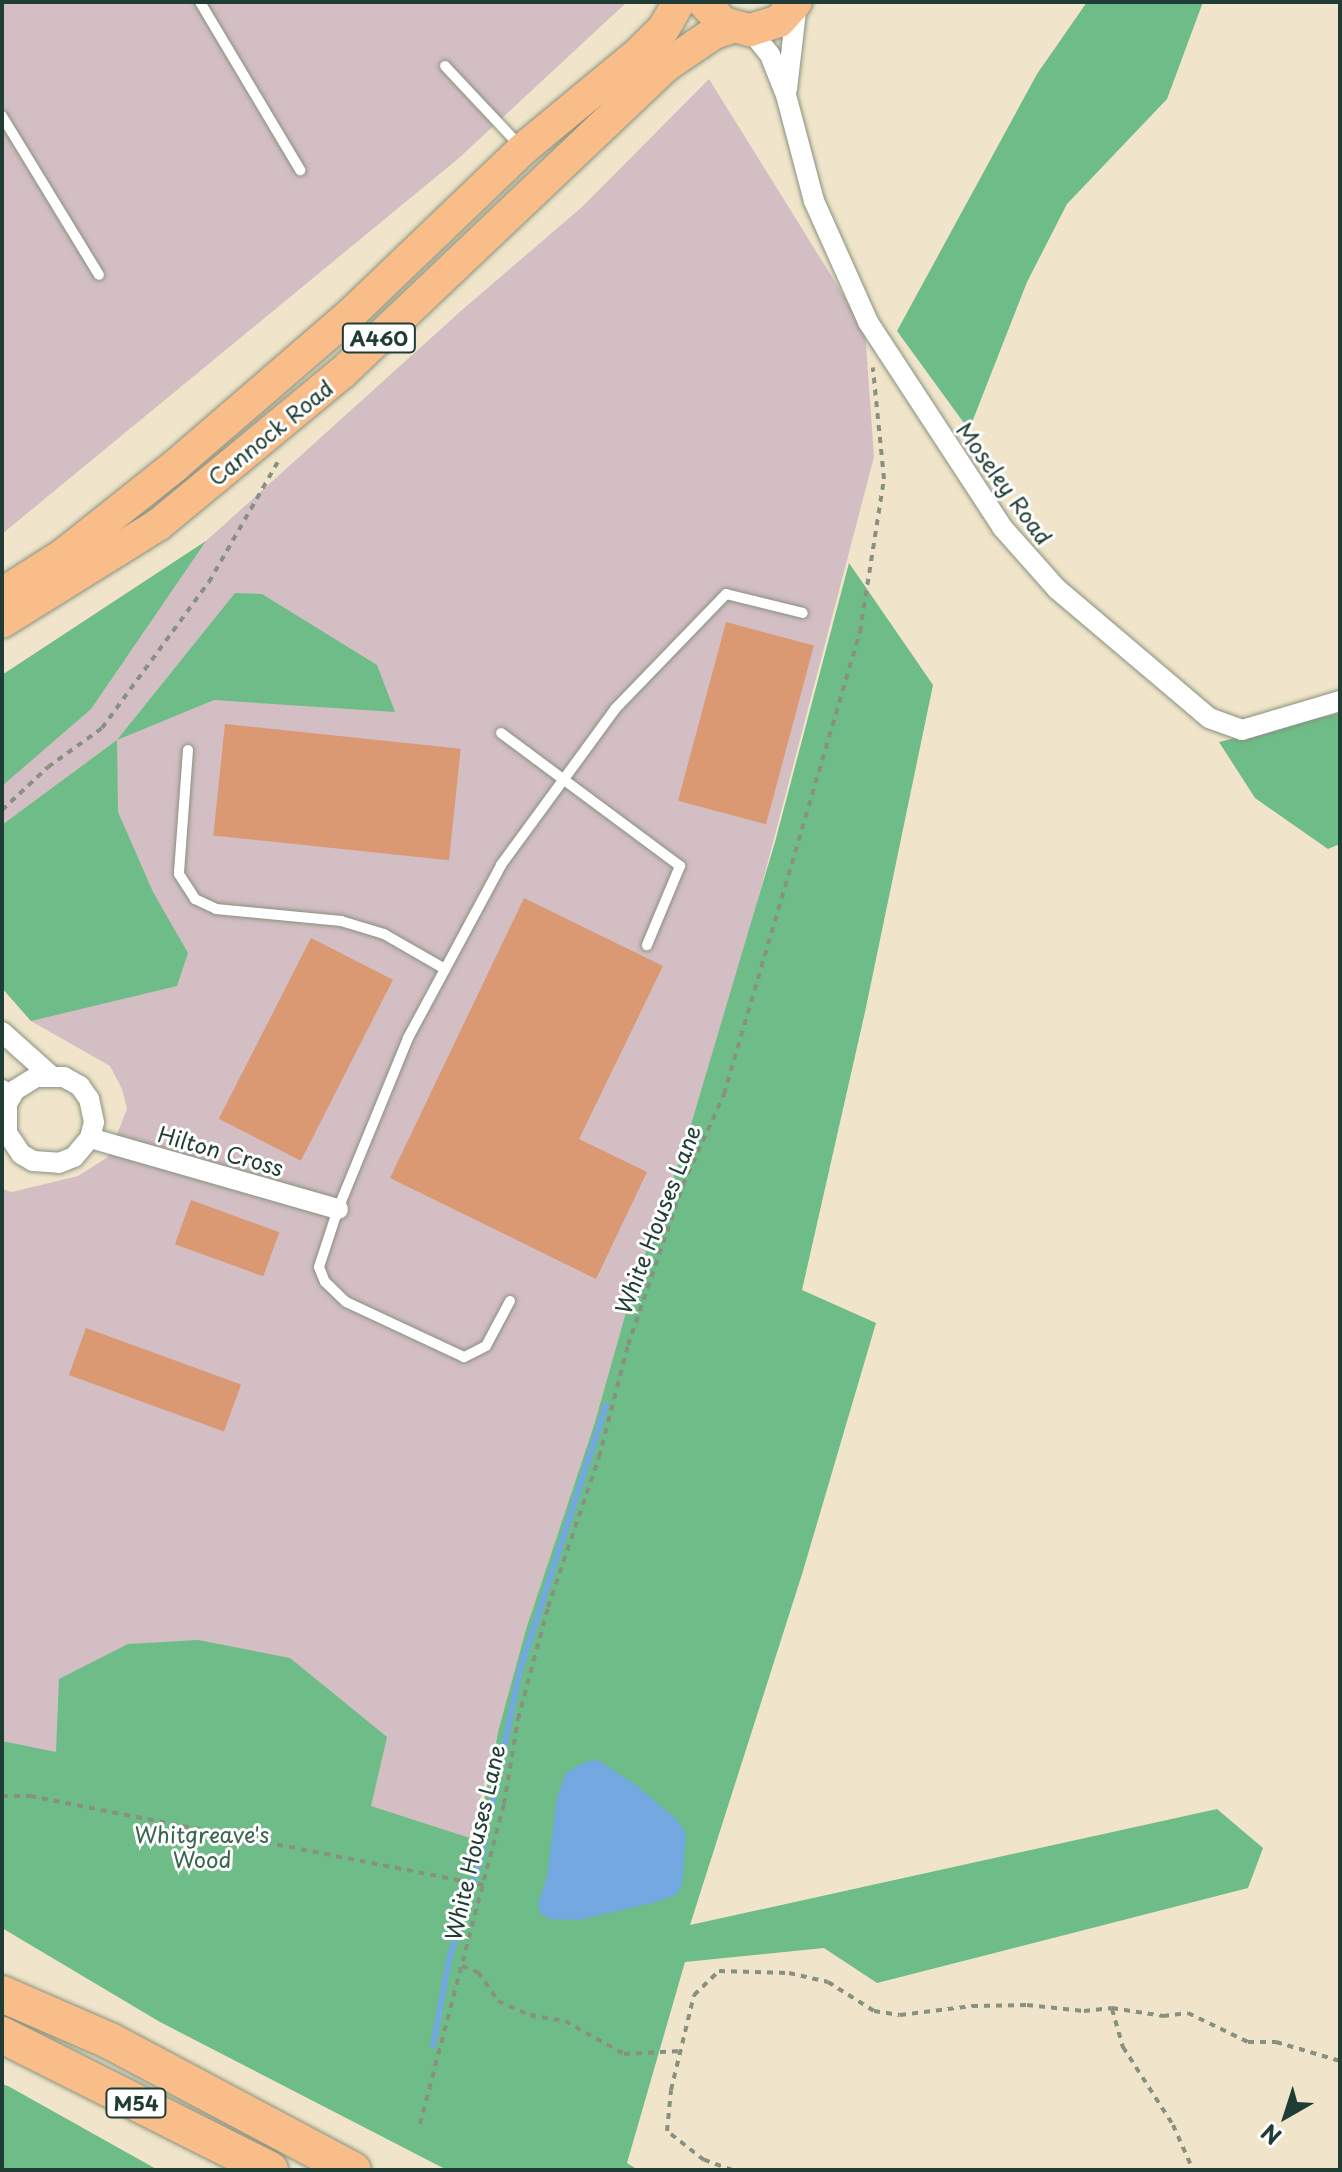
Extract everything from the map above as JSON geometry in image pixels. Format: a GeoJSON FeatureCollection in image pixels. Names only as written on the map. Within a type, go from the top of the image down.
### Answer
{"type":"FeatureCollection","features":[{"type":"Feature","properties":{"kind":"highway","name":"Cannock Road"},"geometry":{"type":"LineString","coordinates":[[2,594],[63,555],[176,465],[351,314],[523,149],[638,54],[664,28],[679,2]]}},
{"type":"Feature","properties":{"kind":"highway"},"geometry":{"type":"LineString","coordinates":[[703,2],[714,16],[742,28]]}},
{"type":"Feature","properties":{"kind":"highway","name":"Cannock Road"},"geometry":{"type":"LineString","coordinates":[[2,622],[158,525],[342,373],[664,67],[714,33],[779,21],[796,2]]}},
{"type":"Feature","properties":{"kind":"highway","name":"M54"},"geometry":{"type":"LineString","coordinates":[[2,1975],[110,2041],[353,2170]]}},
{"type":"Feature","properties":{"kind":"highway","name":"M54"},"geometry":{"type":"LineString","coordinates":[[2,1994],[110,2041]]}},
{"type":"Feature","properties":{"kind":"highway","name":"M54"},"geometry":{"type":"LineString","coordinates":[[2,2035],[270,2170]]}},
{"type":"Feature","properties":{"kind":"street","name":"Moseley Road"},"geometry":{"type":"LineString","coordinates":[[786,95],[796,2]]}},
{"type":"Feature","properties":{"kind":"street","name":"Moseley Road"},"geometry":{"type":"LineString","coordinates":[[742,28],[770,55],[786,95],[814,201],[868,322],[1002,527],[1057,589],[1209,718],[1242,730],[1340,701]]}},
{"type":"Feature","properties":{"kind":"street"},"geometry":{"type":"LineString","coordinates":[[2,1032],[49,1074]]}},
{"type":"Feature","properties":{"kind":"street"},"geometry":{"type":"LineString","coordinates":[[49,1074],[64,1077],[80,1086],[89,1099],[94,1122],[90,1138],[74,1157],[59,1163],[33,1161],[8,1151],[5,1097],[23,1083],[49,1074]]}},
{"type":"Feature","properties":{"kind":"street","name":"Hilton Cross"},"geometry":{"type":"LineString","coordinates":[[90,1138],[338,1209]]}},
{"type":"Feature","properties":{"kind":"lane"},"geometry":{"type":"LineString","coordinates":[[200,2],[300,170]]}},
{"type":"Feature","properties":{"kind":"lane"},"geometry":{"type":"LineString","coordinates":[[445,66],[523,149]]}},
{"type":"Feature","properties":{"kind":"lane"},"geometry":{"type":"LineString","coordinates":[[2,116],[99,275]]}},
{"type":"Feature","properties":{"kind":"lane"},"geometry":{"type":"LineString","coordinates":[[510,1301],[486,1346],[464,1357],[346,1302],[325,1282],[319,1267],[338,1209],[408,1038],[501,865],[615,709],[726,594],[803,613]]}},
{"type":"Feature","properties":{"kind":"lane"},"geometry":{"type":"LineString","coordinates":[[501,733],[680,866],[647,945]]}},
{"type":"Feature","properties":{"kind":"lane"},"geometry":{"type":"LineString","coordinates":[[188,750],[179,874],[195,899],[216,909],[341,921],[384,934],[445,969]]}},
{"type":"Feature","properties":{"kind":"path","name":"White Houses Lane"},"geometry":{"type":"LineString","coordinates":[[420,2124],[504,1804],[518,1719],[548,1607],[599,1457],[633,1330],[683,1185],[724,1094],[860,632],[884,479],[872,362]]}},
{"type":"Feature","properties":{"kind":"path"},"geometry":{"type":"LineString","coordinates":[[2,810],[48,767],[102,728],[209,582],[285,449]]}},
{"type":"Feature","properties":{"kind":"path"},"geometry":{"type":"LineString","coordinates":[[2,1796],[30,1796],[483,1885]]}},
{"type":"Feature","properties":{"kind":"path"},"geometry":{"type":"LineString","coordinates":[[462,1966],[478,1972],[498,2001],[530,2015],[565,2021],[624,2054],[680,2051]]}},
{"type":"Feature","properties":{"kind":"path"},"geometry":{"type":"LineString","coordinates":[[732,2170],[704,2160],[667,2131],[680,2051],[694,1995],[719,1971],[789,1973],[828,1982],[874,2011],[900,2015],[972,2006],[1084,2011],[1112,2008],[1163,2016],[1188,2013],[1248,2042],[1276,2042],[1340,2061]]}},
{"type":"Feature","properties":{"kind":"path"},"geometry":{"type":"LineString","coordinates":[[1112,2008],[1123,2047],[1173,2125],[1193,2170]]}},
{"type":"Feature","properties":{"kind":"shaded area"},"geometry":{"type":"Polygon","coordinates":[[[2,2],[627,2],[459,158],[2,534],[2,2]]]}},
{"type":"Feature","properties":{"kind":"shaded area"},"geometry":{"type":"Polygon","coordinates":[[[709,79],[865,330],[874,457],[748,938],[684,1148],[634,1284],[594,1425],[526,1629],[437,1959],[2,1848],[2,1189],[12,1192],[78,1176],[108,1157],[127,1109],[122,1089],[110,1066],[31,1021],[2,988],[2,675],[206,541],[462,310],[582,207],[709,79]]]}},
{"type":"Feature","properties":{"kind":"green space"},"geometry":{"type":"Polygon","coordinates":[[[1087,2],[1203,2],[1167,99],[1067,204],[1027,282],[969,430],[897,331],[1037,74],[1087,2]]]}},
{"type":"Feature","properties":{"kind":"green space"},"geometry":{"type":"Polygon","coordinates":[[[206,541],[91,709],[2,786],[2,675],[206,541]]]}},
{"type":"Feature","properties":{"kind":"green space","name":"Whitgreave's Wood"},"geometry":{"type":"Polygon","coordinates":[[[849,563],[933,685],[865,1012],[802,1290],[876,1323],[803,1571],[690,1925],[1217,1809],[1263,1848],[1248,1888],[877,1983],[824,1948],[685,1962],[627,2163],[638,2170],[447,2170],[160,2022],[2,1928],[2,1741],[56,1752],[59,1679],[128,1644],[198,1640],[290,1658],[387,1737],[371,1806],[476,1840],[498,1732],[526,1629],[594,1425],[634,1284],[684,1148],[775,842],[849,563]]]}},
{"type":"Feature","properties":{"kind":"green space"},"geometry":{"type":"Polygon","coordinates":[[[235,593],[262,594],[377,665],[395,712],[214,700],[117,740],[235,593]]]}},
{"type":"Feature","properties":{"kind":"green space"},"geometry":{"type":"Polygon","coordinates":[[[1340,713],[1340,844],[1328,849],[1255,798],[1219,742],[1340,713]]]}},
{"type":"Feature","properties":{"kind":"green space"},"geometry":{"type":"Polygon","coordinates":[[[117,740],[118,812],[153,892],[188,953],[177,986],[31,1021],[2,988],[2,825],[117,740]]]}},
{"type":"Feature","properties":{"kind":"green space"},"geometry":{"type":"Polygon","coordinates":[[[2,2084],[8,2086],[158,2170],[2,2170],[2,2084]]]}},
{"type":"Feature","properties":{"kind":"water"},"geometry":{"type":"Polygon","coordinates":[[[598,1760],[636,1785],[676,1819],[686,1833],[682,1885],[676,1895],[656,1902],[579,1920],[549,1919],[540,1913],[538,1903],[547,1877],[557,1797],[566,1773],[585,1762],[598,1760]]]}},
{"type":"Feature","properties":{"kind":"building"},"geometry":{"type":"Polygon","coordinates":[[[726,622],[814,646],[766,824],[678,801],[726,622]]]}},
{"type":"Feature","properties":{"kind":"building"},"geometry":{"type":"Polygon","coordinates":[[[225,724],[461,749],[449,860],[213,835],[225,724]]]}},
{"type":"Feature","properties":{"kind":"building"},"geometry":{"type":"Polygon","coordinates":[[[524,898],[663,966],[579,1139],[647,1172],[596,1279],[390,1178],[524,898]]]}},
{"type":"Feature","properties":{"kind":"building"},"geometry":{"type":"Polygon","coordinates":[[[311,938],[393,980],[301,1161],[219,1119],[311,938]]]}},
{"type":"Feature","properties":{"kind":"building"},"geometry":{"type":"Polygon","coordinates":[[[191,1200],[279,1232],[263,1276],[175,1244],[191,1200]]]}},
{"type":"Feature","properties":{"kind":"building"},"geometry":{"type":"Polygon","coordinates":[[[86,1328],[241,1384],[224,1431],[69,1375],[86,1328]]]}},
{"type":"Feature","properties":{"kind":"waterway"},"geometry":{"type":"LineString","coordinates":[[491,1809],[520,1670],[606,1406]]}},
{"type":"Feature","properties":{"kind":"waterway"},"geometry":{"type":"LineString","coordinates":[[433,2046],[449,1960],[482,1854],[486,1827]]}}]}
